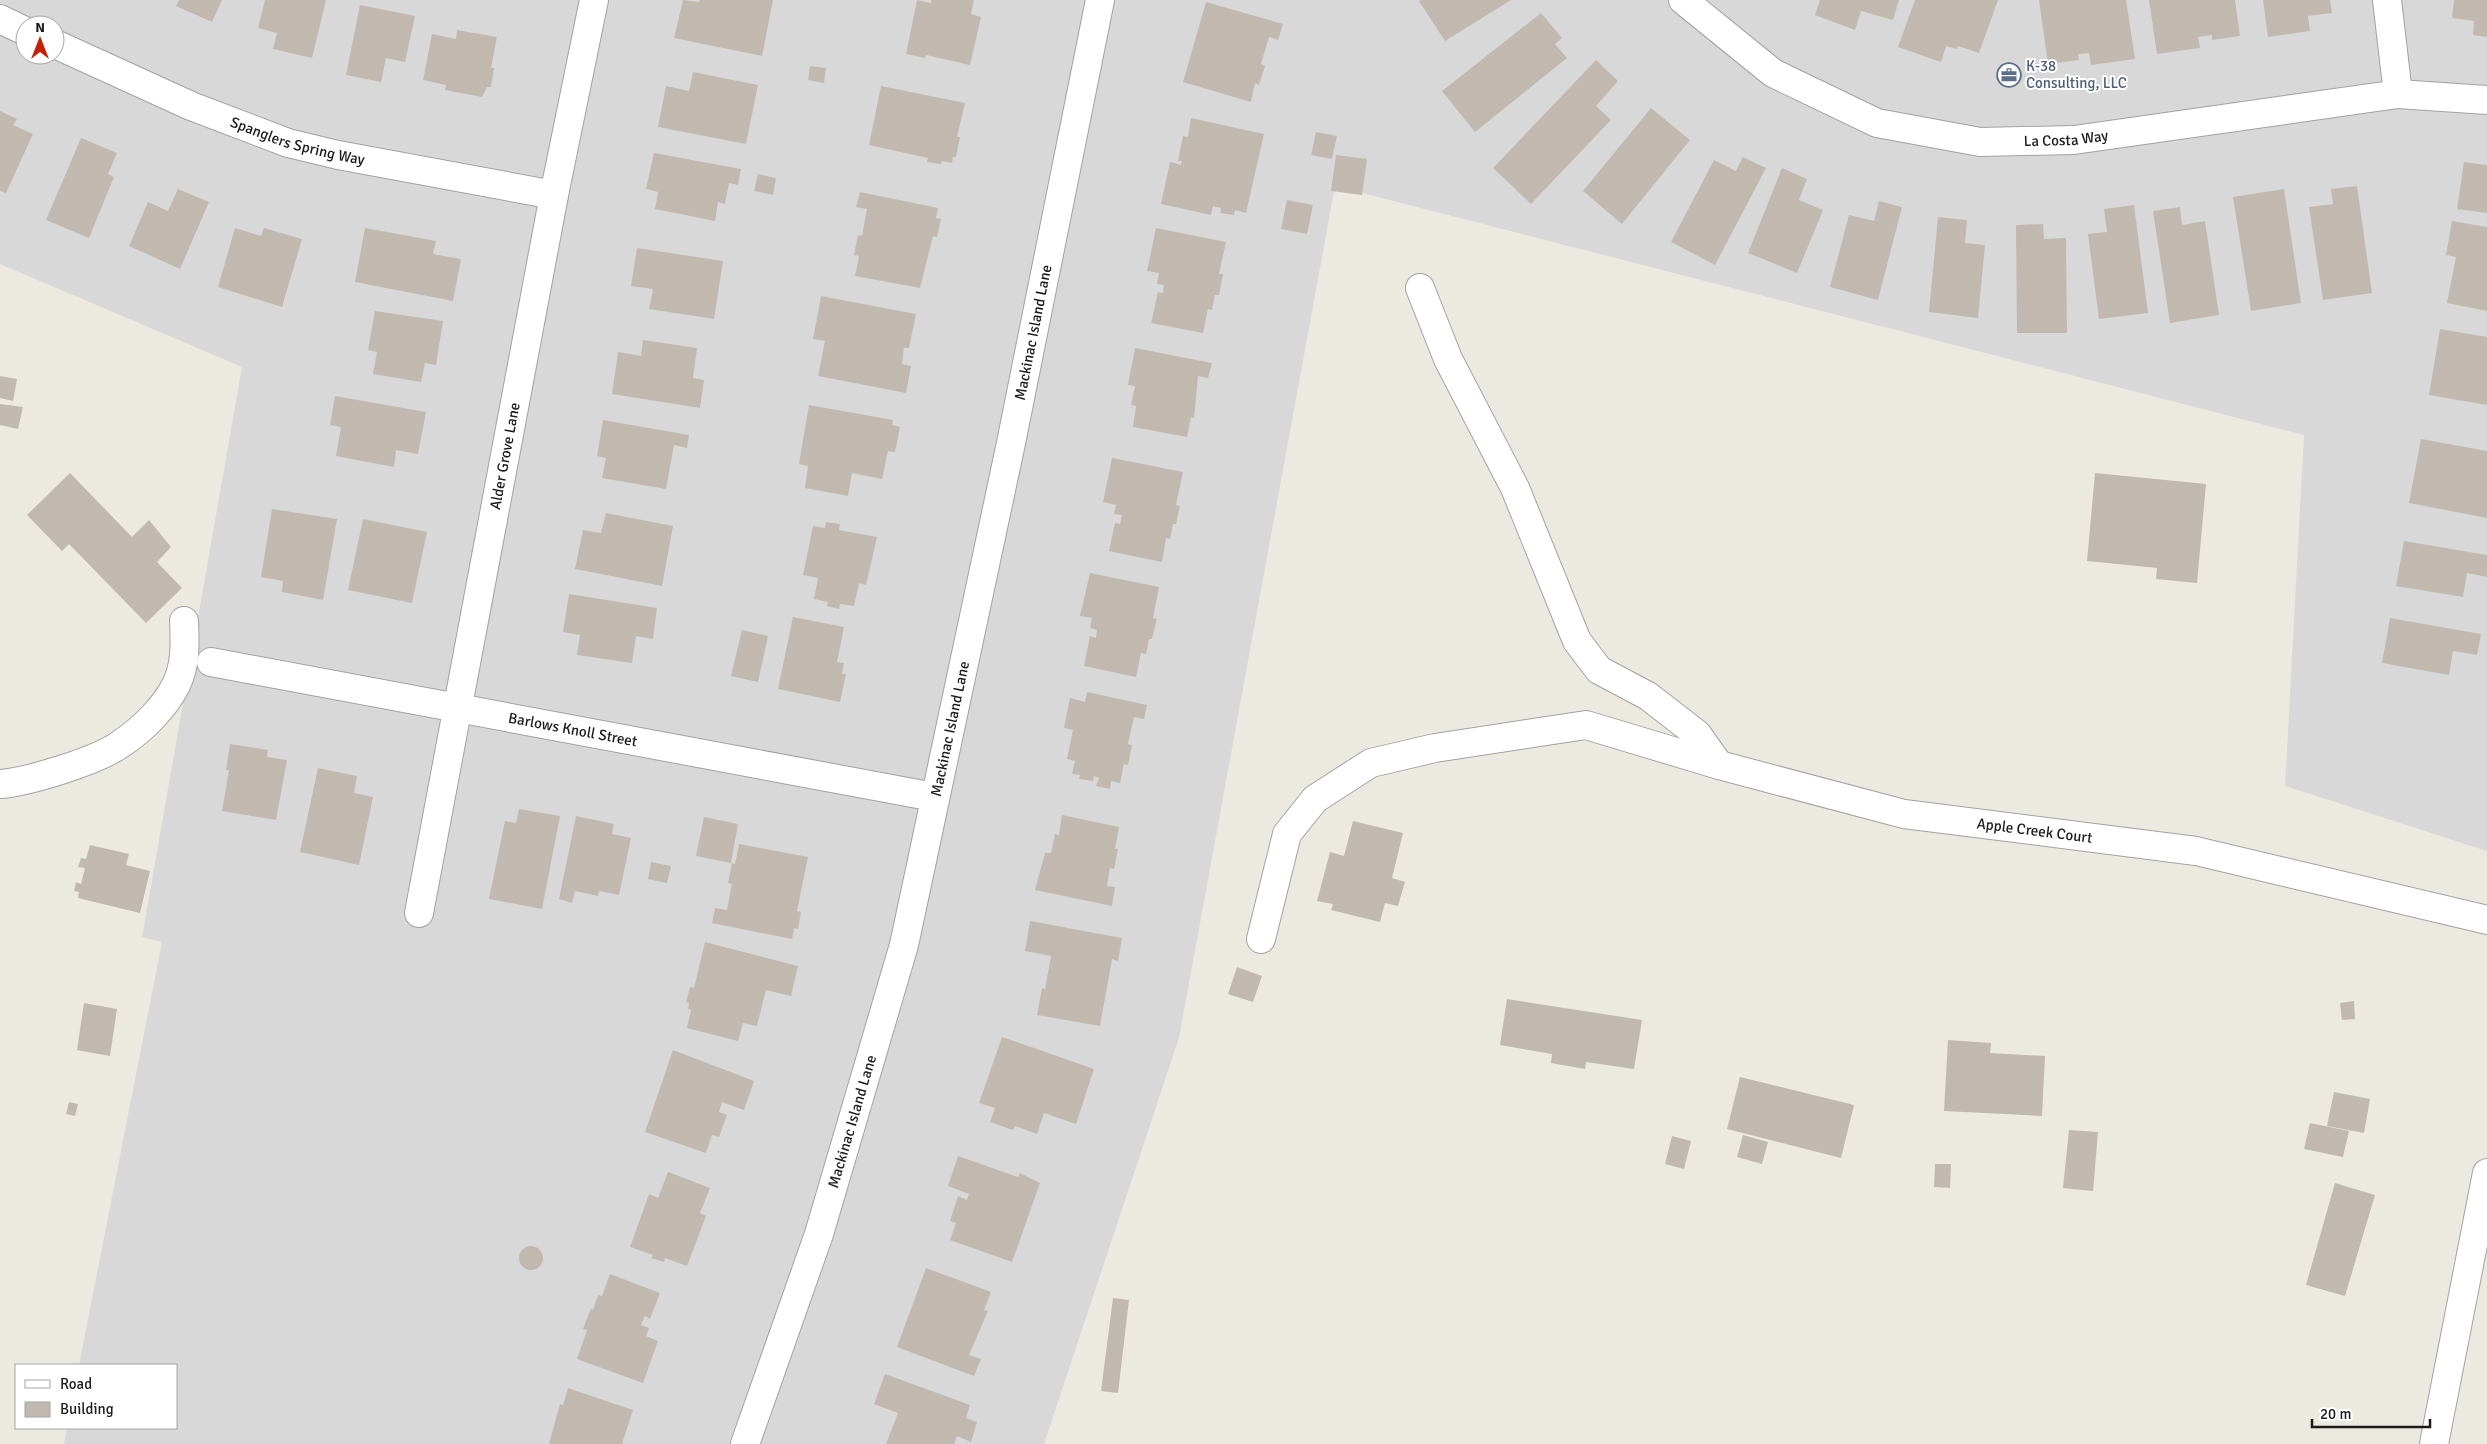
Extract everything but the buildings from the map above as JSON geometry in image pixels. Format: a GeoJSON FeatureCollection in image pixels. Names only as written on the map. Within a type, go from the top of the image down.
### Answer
{"type":"FeatureCollection","features":[{"type":"Feature","properties":{"kind":"street","name":"Alder Grove Lane"},"geometry":{"type":"LineString","coordinates":[[419,913],[554,194],[594,0]]}},
{"type":"Feature","properties":{"kind":"street","name":"Mackinac Island Lane"},"geometry":{"type":"LineString","coordinates":[[746,1444],[819,1234],[904,945],[1010,443],[1100,0]]}},
{"type":"Feature","properties":{"kind":"street","name":"La Costa Way"},"geometry":{"type":"LineString","coordinates":[[1682,0],[1773,73],[1877,123],[1980,142],[2074,140],[2398,94],[2487,100]]}},
{"type":"Feature","properties":{"kind":"street"},"geometry":{"type":"LineString","coordinates":[[2388,0],[2398,94]]}},
{"type":"Feature","properties":{"kind":"street"},"geometry":{"type":"LineString","coordinates":[[0,19],[15,26]]}},
{"type":"Feature","properties":{"kind":"street","name":"Spanglers Spring Way"},"geometry":{"type":"LineString","coordinates":[[65,49],[191,106],[288,143],[338,155],[554,194]]}},
{"type":"Feature","properties":{"kind":"street"},"geometry":{"type":"LineString","coordinates":[[1420,288],[1448,360],[1515,488],[1577,641],[1598,670],[1648,696],[1697,734],[1719,765]]}},
{"type":"Feature","properties":{"kind":"street"},"geometry":{"type":"LineString","coordinates":[[0,784],[69,767],[122,744],[157,712],[177,684],[185,651],[184,621]]}},
{"type":"Feature","properties":{"kind":"street","name":"Barlows Knoll Street"},"geometry":{"type":"LineString","coordinates":[[211,662],[934,796]]}},
{"type":"Feature","properties":{"kind":"street","name":"Apple Creek Court"},"geometry":{"type":"LineString","coordinates":[[1261,939],[1287,834],[1315,799],[1371,762],[1435,748],[1586,725],[1719,765],[1904,814],[2196,852],[2487,920]]}},
{"type":"Feature","properties":{"kind":"street"},"geometry":{"type":"LineString","coordinates":[[2434,1444],[2487,1173]]}},
{"type":"Feature","properties":{"kind":"shaded area"},"geometry":{"type":"Polygon","coordinates":[[[0,0],[2487,0],[2487,851],[2285,786],[2304,435],[1335,186],[1179,1038],[1044,1444],[64,1444],[67,1429],[178,1429],[178,1364],[79,1364],[162,942],[142,937],[242,367],[0,264],[0,0]]]}},
{"type":"Feature","properties":{"kind":"place","name":"K-38 Consulting, LLC"},"geometry":{"type":"Point","coordinates":[2009,75]}}]}
